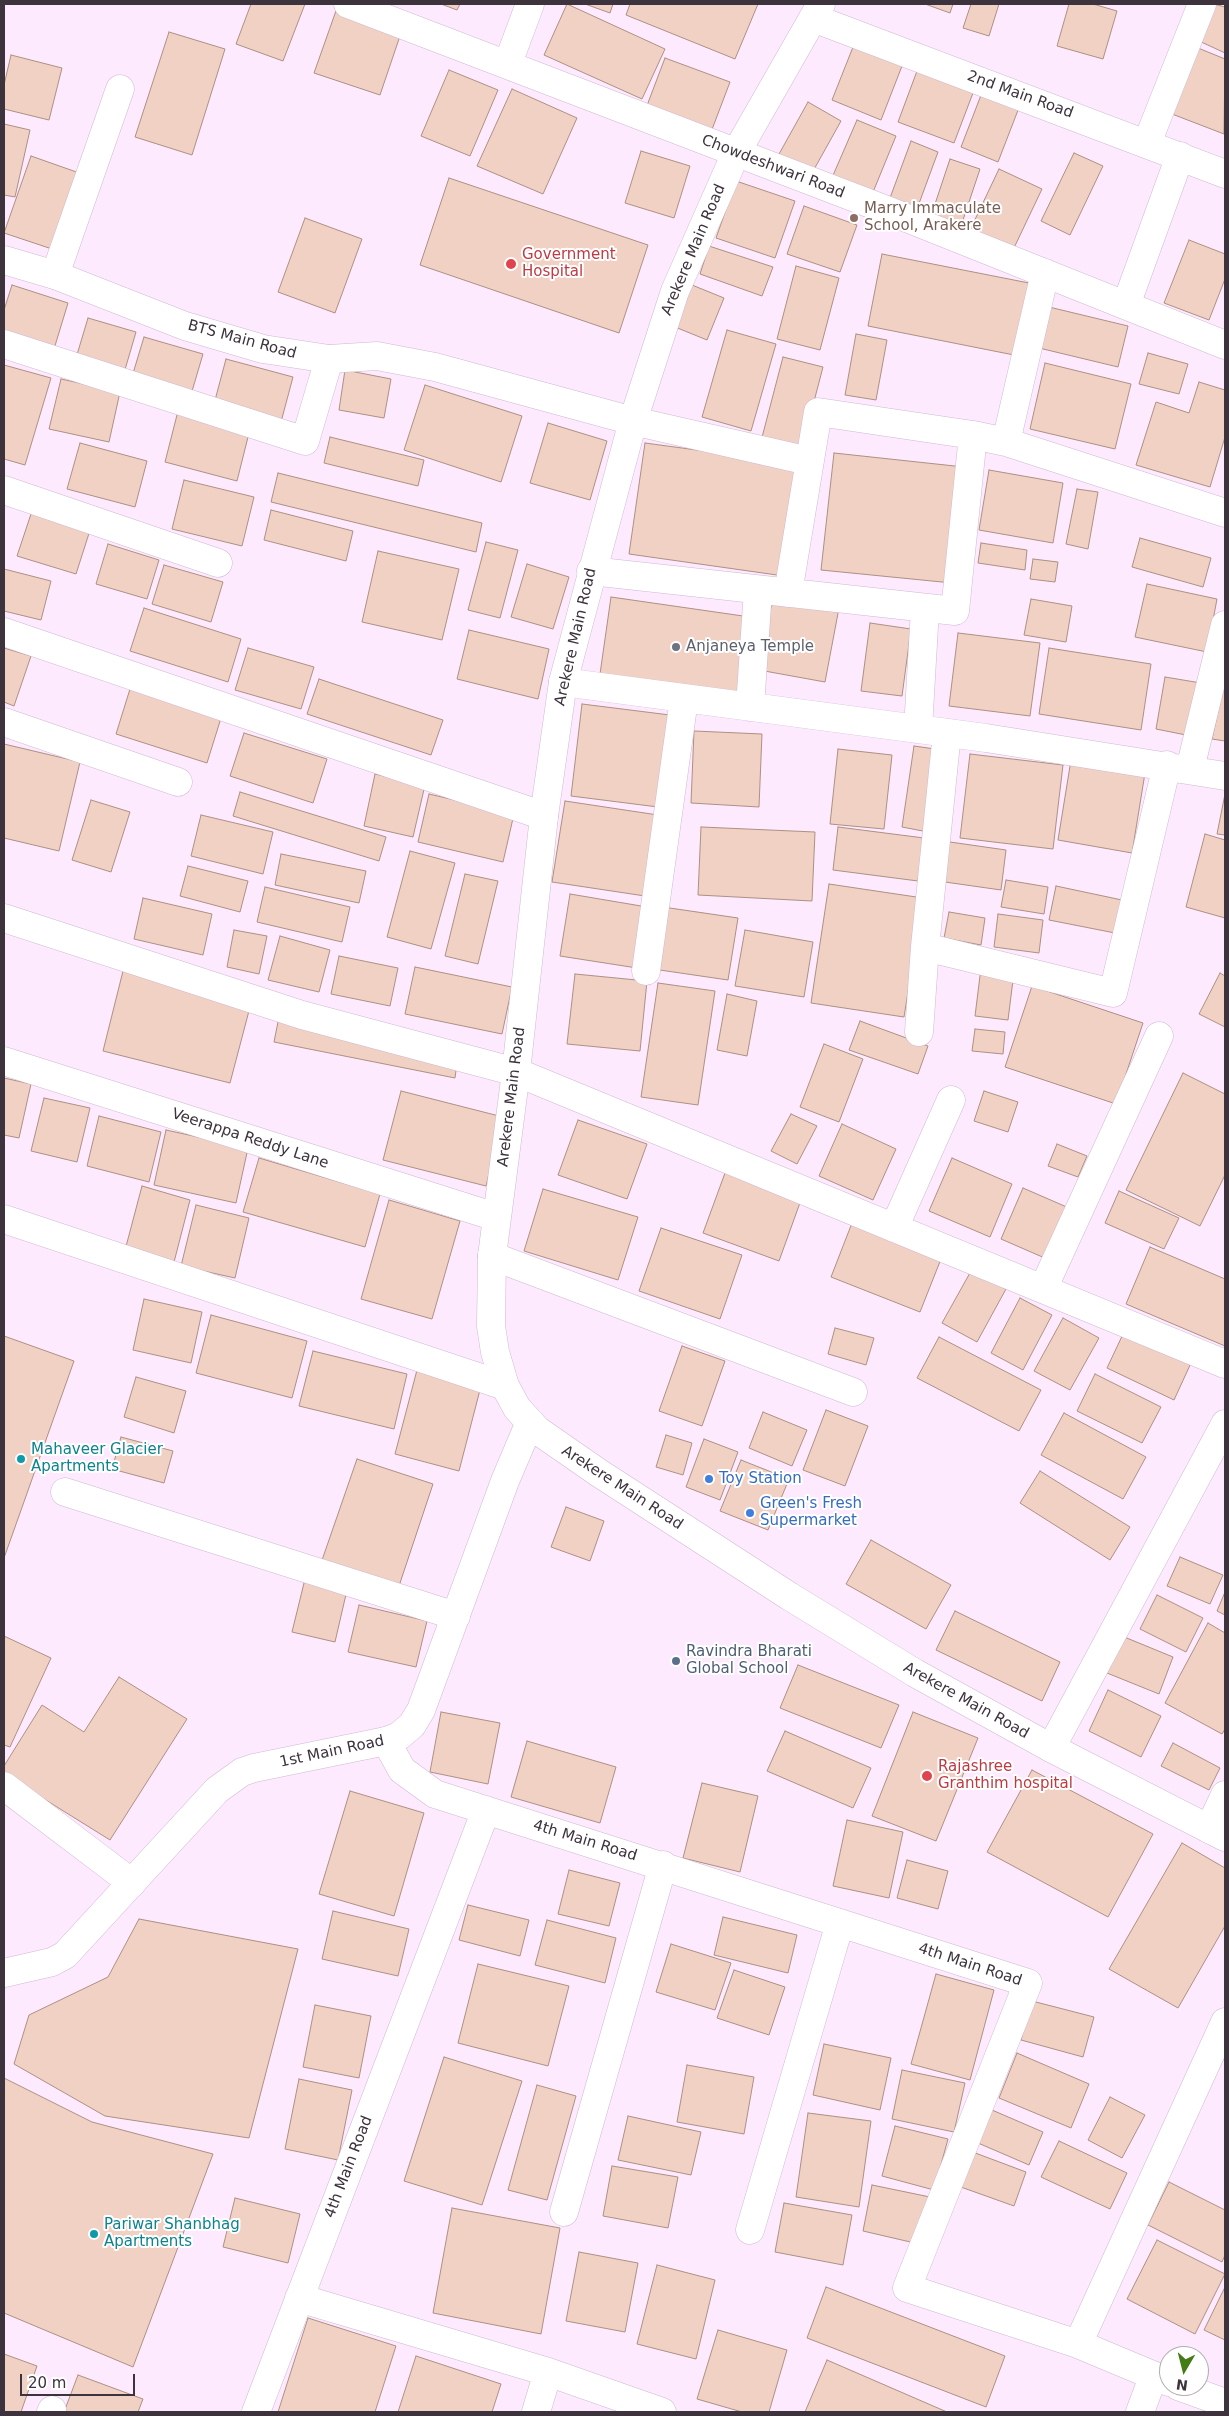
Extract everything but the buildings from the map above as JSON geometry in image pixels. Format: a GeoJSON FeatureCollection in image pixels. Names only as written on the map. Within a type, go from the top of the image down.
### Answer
{"type":"FeatureCollection","features":[{"type":"Feature","properties":{"kind":"street","name":"Chowdeshwari Road"},"geometry":{"type":"LineString","coordinates":[[348,4],[508,63],[1225,345]]}},
{"type":"Feature","properties":{"kind":"street"},"geometry":{"type":"LineString","coordinates":[[508,63],[530,4]]}},
{"type":"Feature","properties":{"kind":"street"},"geometry":{"type":"LineString","coordinates":[[1147,143],[1202,4]]}},
{"type":"Feature","properties":{"kind":"street","name":"2nd Main Road"},"geometry":{"type":"LineString","coordinates":[[817,11],[1225,174]]}},
{"type":"Feature","properties":{"kind":"street","name":"Arekere Main Road"},"geometry":{"type":"LineString","coordinates":[[817,11],[736,153],[674,291],[633,421],[562,682],[544,816],[516,1072],[492,1256],[491,1326],[495,1352],[505,1386],[517,1408],[536,1430],[592,1468],[789,1596],[915,1673],[1051,1748],[1217,1833]]}},
{"type":"Feature","properties":{"kind":"street"},"geometry":{"type":"LineString","coordinates":[[55,275],[120,89]]}},
{"type":"Feature","properties":{"kind":"street"},"geometry":{"type":"LineString","coordinates":[[1126,305],[1180,156]]}},
{"type":"Feature","properties":{"kind":"street","name":"BTS Main Road"},"geometry":{"type":"LineString","coordinates":[[5,263],[55,275],[185,326],[271,351],[329,359],[377,356],[435,367],[633,421],[809,461]]}},
{"type":"Feature","properties":{"kind":"street"},"geometry":{"type":"LineString","coordinates":[[1006,442],[1046,273]]}},
{"type":"Feature","properties":{"kind":"street"},"geometry":{"type":"LineString","coordinates":[[4,344],[305,441],[329,359]]}},
{"type":"Feature","properties":{"kind":"street"},"geometry":{"type":"LineString","coordinates":[[788,593],[818,412],[973,435],[1006,442],[1225,513]]}},
{"type":"Feature","properties":{"kind":"street"},"geometry":{"type":"LineString","coordinates":[[592,571],[955,611],[973,435]]}},
{"type":"Feature","properties":{"kind":"street"},"geometry":{"type":"LineString","coordinates":[[4,490],[218,563]]}},
{"type":"Feature","properties":{"kind":"street"},"geometry":{"type":"LineString","coordinates":[[750,707],[758,590]]}},
{"type":"Feature","properties":{"kind":"street"},"geometry":{"type":"LineString","coordinates":[[918,729],[925,608]]}},
{"type":"Feature","properties":{"kind":"street"},"geometry":{"type":"LineString","coordinates":[[925,947],[1113,993],[1178,767],[1225,625]]}},
{"type":"Feature","properties":{"kind":"street"},"geometry":{"type":"LineString","coordinates":[[4,632],[544,816]]}},
{"type":"Feature","properties":{"kind":"street"},"geometry":{"type":"LineString","coordinates":[[562,682],[947,733],[1178,767],[1225,776]]}},
{"type":"Feature","properties":{"kind":"street"},"geometry":{"type":"LineString","coordinates":[[646,971],[684,698]]}},
{"type":"Feature","properties":{"kind":"street"},"geometry":{"type":"LineString","coordinates":[[4,722],[178,782]]}},
{"type":"Feature","properties":{"kind":"street"},"geometry":{"type":"LineString","coordinates":[[919,1032],[925,947],[947,733]]}},
{"type":"Feature","properties":{"kind":"street"},"geometry":{"type":"LineString","coordinates":[[4,918],[302,1015],[516,1072],[1225,1364]]}},
{"type":"Feature","properties":{"kind":"street"},"geometry":{"type":"LineString","coordinates":[[1043,1289],[1159,1036]]}},
{"type":"Feature","properties":{"kind":"street","name":"Veerappa Reddy Lane"},"geometry":{"type":"LineString","coordinates":[[4,1061],[496,1218]]}},
{"type":"Feature","properties":{"kind":"street"},"geometry":{"type":"LineString","coordinates":[[894,1228],[951,1100]]}},
{"type":"Feature","properties":{"kind":"street"},"geometry":{"type":"LineString","coordinates":[[4,1220],[505,1386]]}},
{"type":"Feature","properties":{"kind":"street"},"geometry":{"type":"LineString","coordinates":[[492,1256],[853,1392]]}},
{"type":"Feature","properties":{"kind":"street","name":"1st Main Road"},"geometry":{"type":"LineString","coordinates":[[4,1973],[52,1962],[65,1955],[218,1790],[242,1772],[386,1742],[399,1736],[412,1724],[421,1710],[505,1481],[530,1422]]}},
{"type":"Feature","properties":{"kind":"street"},"geometry":{"type":"LineString","coordinates":[[1051,1748],[1225,1424]]}},
{"type":"Feature","properties":{"kind":"street"},"geometry":{"type":"LineString","coordinates":[[65,1492],[456,1616]]}},
{"type":"Feature","properties":{"kind":"street","name":"4th Main Road"},"geometry":{"type":"LineString","coordinates":[[386,1742],[402,1770],[435,1794],[663,1865],[1028,1983],[907,2288],[1078,2344]]}},
{"type":"Feature","properties":{"kind":"street"},"geometry":{"type":"LineString","coordinates":[[4,1786],[132,1883]]}},
{"type":"Feature","properties":{"kind":"street"},"geometry":{"type":"LineString","coordinates":[[1217,1833],[1225,1795]]}},
{"type":"Feature","properties":{"kind":"street","name":"4th Main Road"},"geometry":{"type":"LineString","coordinates":[[256,2412],[486,1810]]}},
{"type":"Feature","properties":{"kind":"street"},"geometry":{"type":"LineString","coordinates":[[564,2212],[663,1865]]}},
{"type":"Feature","properties":{"kind":"street"},"geometry":{"type":"LineString","coordinates":[[750,2230],[840,1923]]}},
{"type":"Feature","properties":{"kind":"street"},"geometry":{"type":"LineString","coordinates":[[1159,2379],[1078,2344],[1225,2022]]}},
{"type":"Feature","properties":{"kind":"street"},"geometry":{"type":"LineString","coordinates":[[299,2298],[548,2372],[662,2412]]}},
{"type":"Feature","properties":{"kind":"street"},"geometry":{"type":"LineString","coordinates":[[536,2412],[548,2372]]}},
{"type":"Feature","properties":{"kind":"street"},"geometry":{"type":"LineString","coordinates":[[1140,2412],[1159,2383]]}},
{"type":"Feature","properties":{"kind":"street"},"geometry":{"type":"LineString","coordinates":[[1204,2396],[1225,2404]]}},
{"type":"Feature","properties":{"kind":"place","name":"Marry Immaculate School, Arakere"},"geometry":{"type":"Point","coordinates":[854,218]}},
{"type":"Feature","properties":{"kind":"place","name":"Government Hospital"},"geometry":{"type":"Point","coordinates":[511,264]}},
{"type":"Feature","properties":{"kind":"place","name":"Anjaneya Temple"},"geometry":{"type":"Point","coordinates":[676,647]}},
{"type":"Feature","properties":{"kind":"place","name":"Mahaveer Glacier Apartments"},"geometry":{"type":"Point","coordinates":[21,1459]}},
{"type":"Feature","properties":{"kind":"place","name":"Toy Station"},"geometry":{"type":"Point","coordinates":[709,1479]}},
{"type":"Feature","properties":{"kind":"place","name":"Green's Fresh Supermarket"},"geometry":{"type":"Point","coordinates":[750,1513]}},
{"type":"Feature","properties":{"kind":"place","name":"Ravindra Bharati Global School"},"geometry":{"type":"Point","coordinates":[676,1661]}},
{"type":"Feature","properties":{"kind":"place","name":"Rajashree Granthim hospital"},"geometry":{"type":"Point","coordinates":[927,1776]}},
{"type":"Feature","properties":{"kind":"place","name":"Pariwar Shanbhag Apartments"},"geometry":{"type":"Point","coordinates":[94,2234]}}]}
